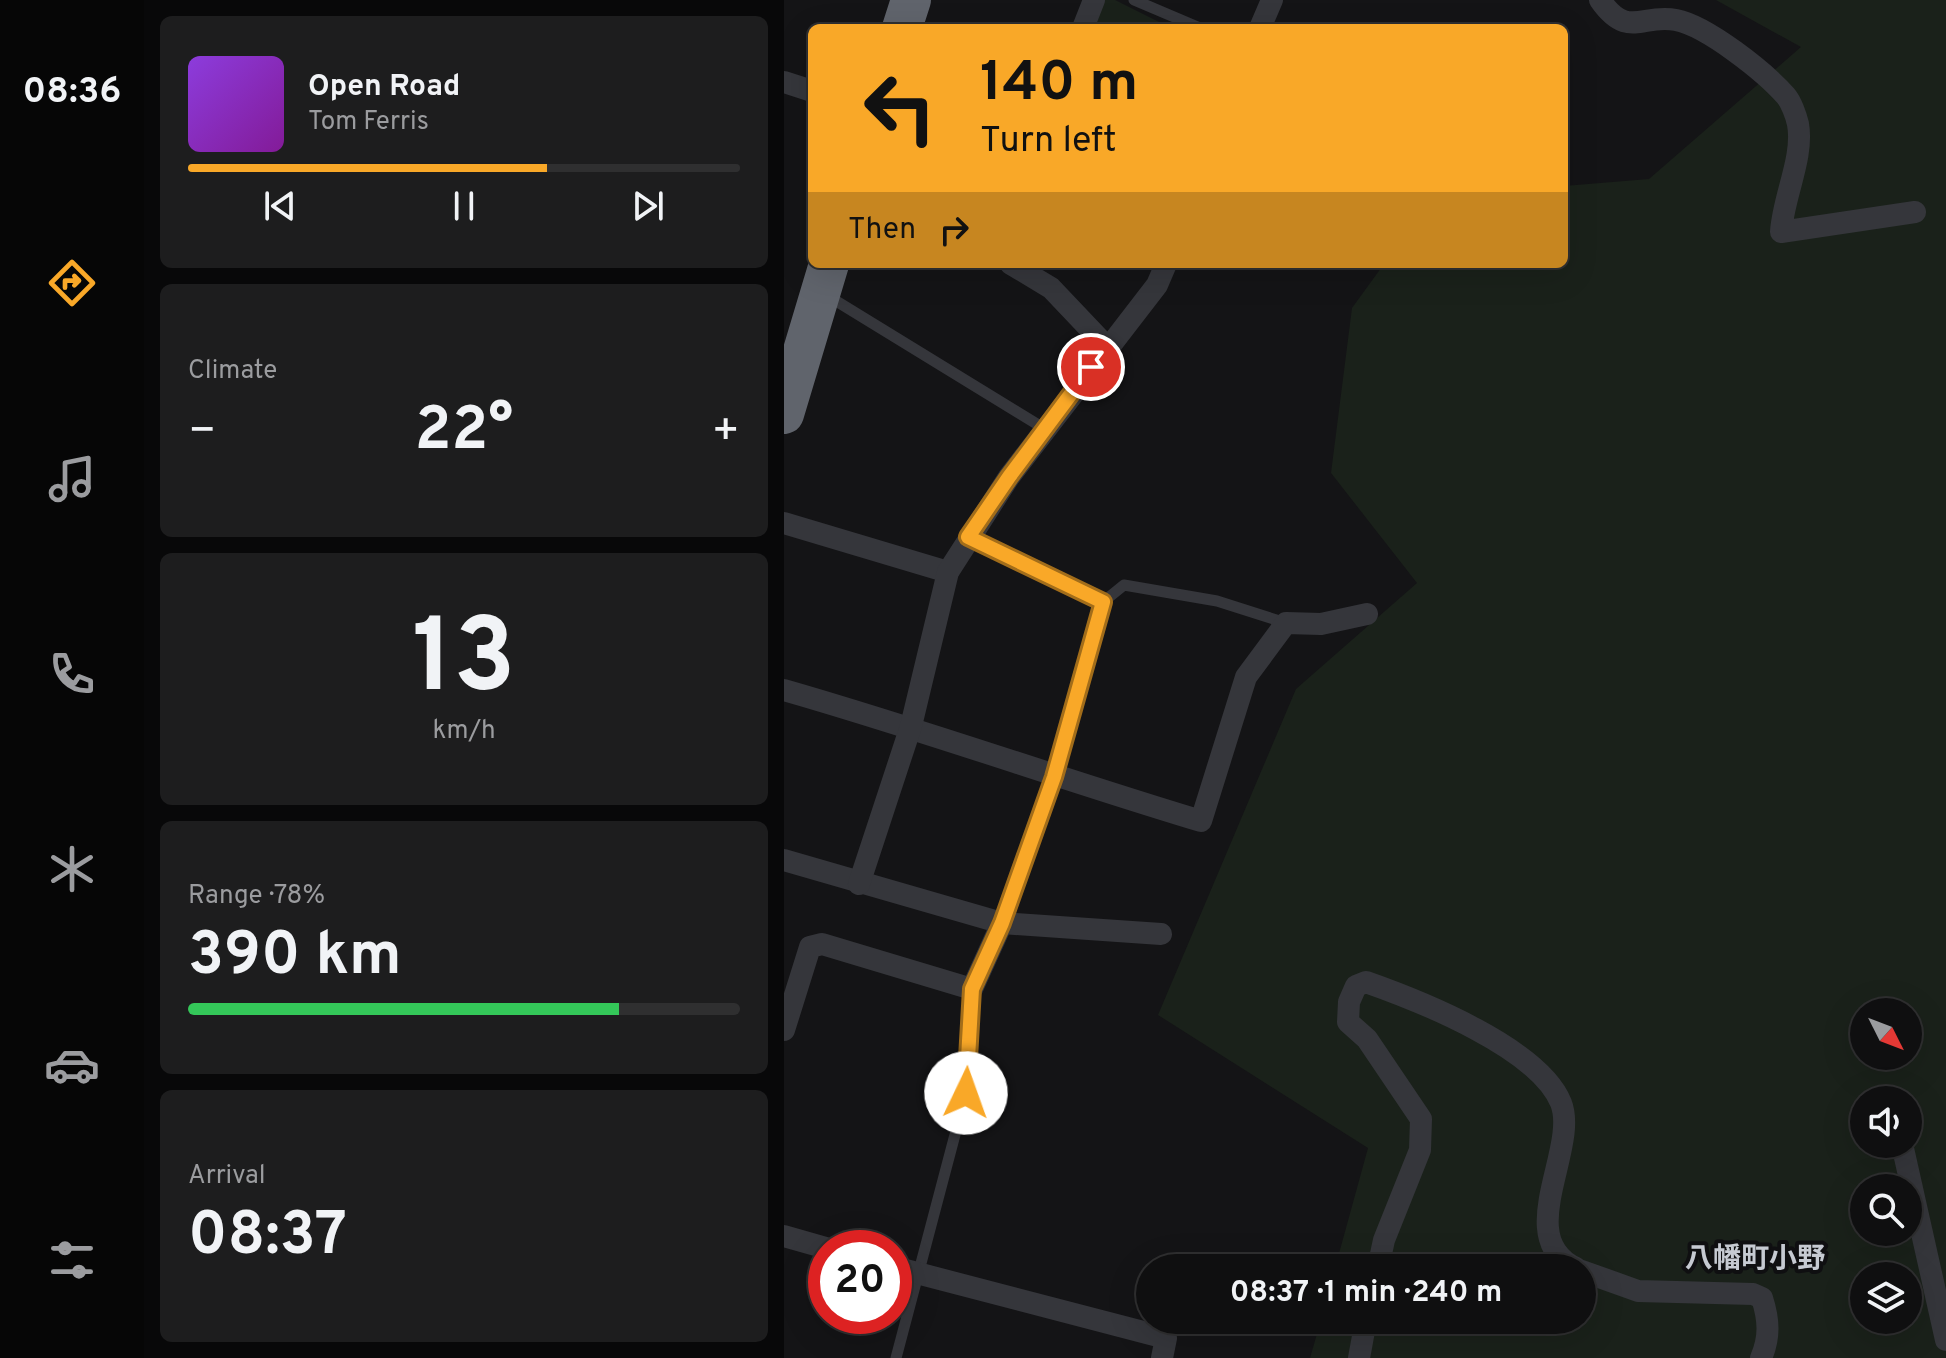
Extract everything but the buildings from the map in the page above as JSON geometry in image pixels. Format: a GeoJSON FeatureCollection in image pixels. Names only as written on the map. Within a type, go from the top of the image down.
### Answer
{"type":"FeatureCollection","features":[{"type":"Feature","properties":{"kind":"highway"},"geometry":{"type":"LineString","coordinates":[[903,24],[911,0]]}},
{"type":"Feature","properties":{"kind":"highway"},"geometry":{"type":"LineString","coordinates":[[784,414],[825,278]]}},
{"type":"Feature","properties":{"kind":"street"},"geometry":{"type":"LineString","coordinates":[[1085,24],[1094,0]]}},
{"type":"Feature","properties":{"kind":"street"},"geometry":{"type":"LineString","coordinates":[[1262,24],[1272,0]]}},
{"type":"Feature","properties":{"kind":"street"},"geometry":{"type":"LineString","coordinates":[[1600,0],[1611,16],[1639,24],[1677,20],[1730,47],[1788,98],[1798,125],[1796,159],[1782,209],[1781,232],[1915,212]]}},
{"type":"Feature","properties":{"kind":"street"},"geometry":{"type":"LineString","coordinates":[[784,82],[808,90]]}},
{"type":"Feature","properties":{"kind":"street"},"geometry":{"type":"LineString","coordinates":[[1018,268],[1051,288],[1107,347]]}},
{"type":"Feature","properties":{"kind":"street"},"geometry":{"type":"LineString","coordinates":[[859,884],[911,726],[948,572],[968,537],[1045,429],[1157,285],[1164,268]]}},
{"type":"Feature","properties":{"kind":"street"},"geometry":{"type":"LineString","coordinates":[[784,523],[948,572]]}},
{"type":"Feature","properties":{"kind":"street"},"geometry":{"type":"LineString","coordinates":[[784,690],[911,726],[1054,777],[1201,821],[1246,677],[1286,623],[1321,624],[1367,614]]}},
{"type":"Feature","properties":{"kind":"street"},"geometry":{"type":"LineString","coordinates":[[784,860],[1002,923],[1161,934]]}},
{"type":"Feature","properties":{"kind":"street"},"geometry":{"type":"LineString","coordinates":[[784,1030],[810,947],[822,944],[972,989],[1002,923]]}},
{"type":"Feature","properties":{"kind":"street"},"geometry":{"type":"LineString","coordinates":[[1381,1254],[1420,1150],[1421,1119],[1367,1039],[1348,1022],[1349,1002],[1356,986],[1366,982],[1413,999],[1481,1034],[1540,1071],[1561,1105],[1565,1128],[1546,1214],[1559,1254]]}},
{"type":"Feature","properties":{"kind":"street"},"geometry":{"type":"LineString","coordinates":[[1905,1158],[1946,1340]]}},
{"type":"Feature","properties":{"kind":"street"},"geometry":{"type":"LineString","coordinates":[[784,1236],[808,1243]]}},
{"type":"Feature","properties":{"kind":"street"},"geometry":{"type":"LineString","coordinates":[[912,1272],[1166,1338],[1162,1358]]}},
{"type":"Feature","properties":{"kind":"street"},"geometry":{"type":"LineString","coordinates":[[1596,1278],[1638,1291],[1753,1294],[1762,1298],[1768,1322],[1768,1343],[1761,1358]]}},
{"type":"Feature","properties":{"kind":"street"},"geometry":{"type":"LineString","coordinates":[[1359,1358],[1363,1334]]}},
{"type":"Feature","properties":{"kind":"lane"},"geometry":{"type":"LineString","coordinates":[[1134,0],[1191,24]]}},
{"type":"Feature","properties":{"kind":"lane"},"geometry":{"type":"LineString","coordinates":[[825,278],[1045,429]]}},
{"type":"Feature","properties":{"kind":"lane"},"geometry":{"type":"LineString","coordinates":[[968,537],[1103,602]]}},
{"type":"Feature","properties":{"kind":"lane"},"geometry":{"type":"LineString","coordinates":[[1002,923],[1054,777],[1103,602],[1124,585],[1217,601],[1286,623]]}},
{"type":"Feature","properties":{"kind":"lane"},"geometry":{"type":"LineString","coordinates":[[896,1358],[966,1093],[972,989]]}},
{"type":"Feature","properties":{"kind":"shaded area"},"geometry":{"type":"Polygon","coordinates":[[[1103,0],[1115,0],[1163,24],[1094,24],[1103,0]]]}},
{"type":"Feature","properties":{"kind":"shaded area"},"geometry":{"type":"Polygon","coordinates":[[[1716,0],[1946,0],[1946,1358],[1310,1358],[1317,1334],[1596,1334],[1596,1254],[1339,1254],[1368,1148],[1158,1015],[1296,689],[1417,583],[1331,473],[1352,308],[1381,268],[1568,268],[1568,186],[1649,179],[1801,47],[1716,0]]]}},
{"type":"Feature","properties":{"kind":"district","name":"八幡町小野"},"geometry":{"type":"Point","coordinates":[1755,1260]}},
{"type":"Feature","properties":{"kind":"route"},"geometry":{"type":"LineString","coordinates":[[966,1093],[972,989],[1002,923],[1054,777],[1103,602],[968,537],[1091,367]]}}]}
